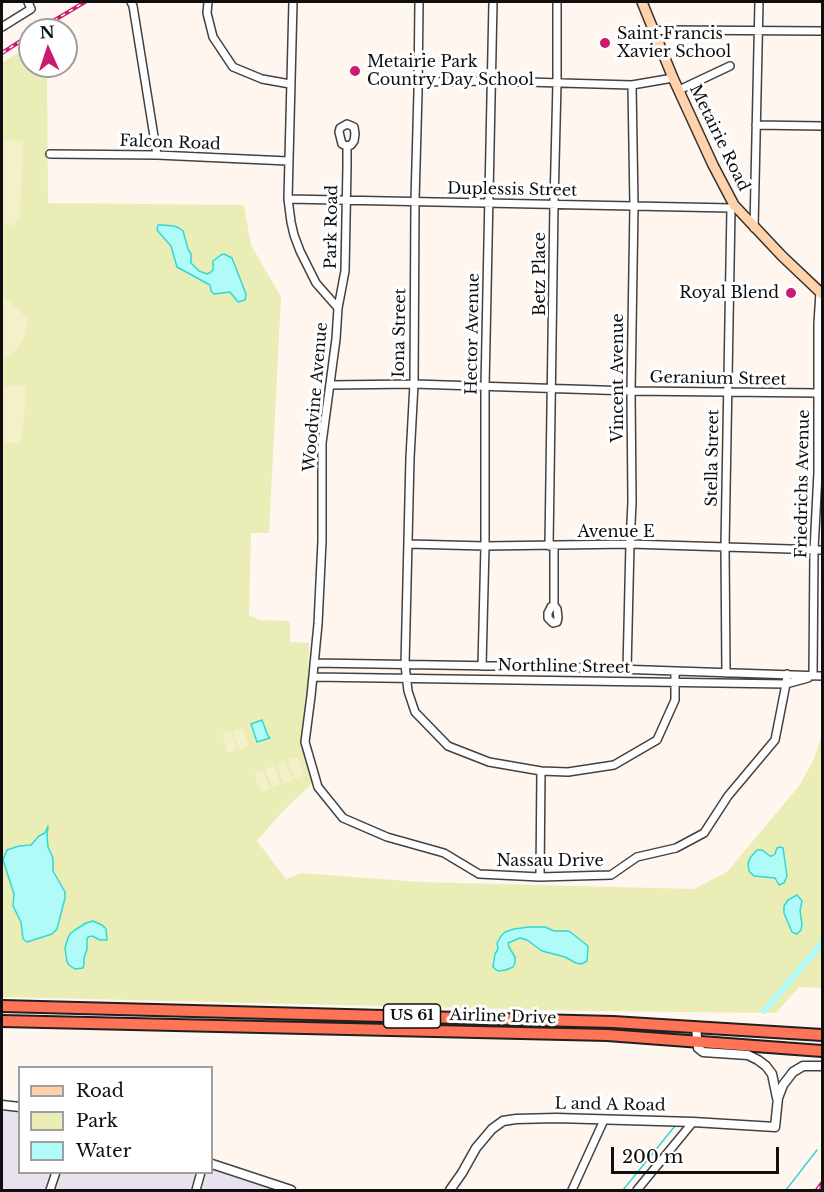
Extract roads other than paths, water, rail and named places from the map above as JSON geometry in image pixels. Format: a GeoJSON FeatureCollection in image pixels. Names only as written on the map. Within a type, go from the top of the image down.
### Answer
{"type":"FeatureCollection","features":[{"type":"Feature","properties":{"kind":"highway","name":"Airline Drive"},"geometry":{"type":"LineString","coordinates":[[2,1006],[601,1021],[822,1035]]}},
{"type":"Feature","properties":{"kind":"highway"},"geometry":{"type":"LineString","coordinates":[[116,1008],[117,1023]]}},
{"type":"Feature","properties":{"kind":"highway"},"geometry":{"type":"LineString","coordinates":[[378,1015],[378,1029]]}},
{"type":"Feature","properties":{"kind":"highway","name":"Airline Drive"},"geometry":{"type":"LineString","coordinates":[[2,1021],[607,1035],[822,1051]]}},
{"type":"Feature","properties":{"kind":"main road","name":"Metairie Road"},"geometry":{"type":"LineString","coordinates":[[642,2],[732,206],[821,293]]}},
{"type":"Feature","properties":{"kind":"street"},"geometry":{"type":"LineString","coordinates":[[131,2],[157,155]]}},
{"type":"Feature","properties":{"kind":"street"},"geometry":{"type":"LineString","coordinates":[[208,2],[207,13],[213,37],[233,67],[262,79],[290,84]]}},
{"type":"Feature","properties":{"kind":"street","name":"Woodvine Avenue"},"geometry":{"type":"LineString","coordinates":[[292,2],[288,200],[294,235],[300,250],[316,283],[338,308],[322,443],[322,541],[314,663]]}},
{"type":"Feature","properties":{"kind":"street","name":"Iona Street"},"geometry":{"type":"LineString","coordinates":[[419,2],[414,384],[405,665],[408,691],[415,712],[448,746],[489,762],[541,771],[568,772],[614,765],[657,740],[675,700],[675,671]]}},
{"type":"Feature","properties":{"kind":"street","name":"Hector Avenue"},"geometry":{"type":"LineString","coordinates":[[482,666],[493,2]]}},
{"type":"Feature","properties":{"kind":"street","name":"Betz Place"},"geometry":{"type":"LineString","coordinates":[[554,605],[552,388],[557,2]]}},
{"type":"Feature","properties":{"kind":"street"},"geometry":{"type":"LineString","coordinates":[[754,228],[759,2]]}},
{"type":"Feature","properties":{"kind":"street"},"geometry":{"type":"LineString","coordinates":[[2,27],[29,5]]}},
{"type":"Feature","properties":{"kind":"street"},"geometry":{"type":"LineString","coordinates":[[654,31],[822,31]]}},
{"type":"Feature","properties":{"kind":"street"},"geometry":{"type":"LineString","coordinates":[[679,90],[730,66]]}},
{"type":"Feature","properties":{"kind":"street"},"geometry":{"type":"LineString","coordinates":[[418,82],[491,81],[633,85],[674,78]]}},
{"type":"Feature","properties":{"kind":"street","name":"Vincent Avenue"},"geometry":{"type":"LineString","coordinates":[[627,670],[632,502],[633,85]]}},
{"type":"Feature","properties":{"kind":"street"},"geometry":{"type":"LineString","coordinates":[[756,125],[822,126]]}},
{"type":"Feature","properties":{"kind":"street","name":"Park Road"},"geometry":{"type":"LineString","coordinates":[[338,308],[345,271],[347,146]]}},
{"type":"Feature","properties":{"kind":"street","name":"Falcon Road"},"geometry":{"type":"LineString","coordinates":[[50,154],[157,155],[288,161]]}},
{"type":"Feature","properties":{"kind":"street","name":"Duplessis Street"},"geometry":{"type":"LineString","coordinates":[[288,200],[732,206]]}},
{"type":"Feature","properties":{"kind":"street","name":"Stella Street"},"geometry":{"type":"LineString","coordinates":[[726,672],[725,547],[732,206]]}},
{"type":"Feature","properties":{"kind":"street","name":"Friedrichs Avenue"},"geometry":{"type":"LineString","coordinates":[[813,676],[820,473],[818,324],[821,293]]}},
{"type":"Feature","properties":{"kind":"street","name":"Geranium Street"},"geometry":{"type":"LineString","coordinates":[[330,385],[414,384],[631,391],[818,393]]}},
{"type":"Feature","properties":{"kind":"street","name":"Avenue E"},"geometry":{"type":"LineString","coordinates":[[409,544],[485,546],[630,544],[818,550]]}},
{"type":"Feature","properties":{"kind":"street","name":"Northline Street"},"geometry":{"type":"LineString","coordinates":[[314,663],[822,676]]}},
{"type":"Feature","properties":{"kind":"street","name":"Nassau Drive"},"geometry":{"type":"LineString","coordinates":[[314,663],[305,742],[318,787],[343,818],[387,837],[444,853],[479,874],[540,877],[611,875],[637,857],[676,848],[704,833],[728,796],[775,740],[787,674]]}},
{"type":"Feature","properties":{"kind":"street","name":"Northline Street"},"geometry":{"type":"LineString","coordinates":[[313,677],[786,684],[813,676]]}},
{"type":"Feature","properties":{"kind":"street"},"geometry":{"type":"LineString","coordinates":[[540,877],[541,771]]}},
{"type":"Feature","properties":{"kind":"street"},"geometry":{"type":"LineString","coordinates":[[696,1027],[698,1048],[703,1052],[748,1055],[758,1060],[772,1074],[777,1098]]}},
{"type":"Feature","properties":{"kind":"street"},"geometry":{"type":"LineString","coordinates":[[777,1098],[793,1072],[803,1066],[822,1066]]}},
{"type":"Feature","properties":{"kind":"street","name":"L and A Road"},"geometry":{"type":"LineString","coordinates":[[450,1191],[476,1148],[492,1129],[503,1121],[556,1118],[775,1127],[777,1098]]}},
{"type":"Feature","properties":{"kind":"street"},"geometry":{"type":"LineString","coordinates":[[2,1105],[18,1107]]}},
{"type":"Feature","properties":{"kind":"street"},"geometry":{"type":"LineString","coordinates":[[572,1191],[604,1120]]}},
{"type":"Feature","properties":{"kind":"street"},"geometry":{"type":"LineString","coordinates":[[637,1191],[693,1122]]}},
{"type":"Feature","properties":{"kind":"street"},"geometry":{"type":"LineString","coordinates":[[213,1164],[291,1191]]}},
{"type":"Feature","properties":{"kind":"street"},"geometry":{"type":"LineString","coordinates":[[50,1191],[56,1174]]}},
{"type":"Feature","properties":{"kind":"street"},"geometry":{"type":"LineString","coordinates":[[196,1191],[201,1174]]}},
{"type":"Feature","properties":{"kind":"water"},"geometry":{"type":"Polygon","coordinates":[[[158,225],[174,226],[183,231],[191,254],[191,263],[199,271],[207,274],[211,272],[213,261],[221,255],[232,258],[246,294],[245,300],[238,302],[230,292],[214,294],[210,285],[177,267],[171,246],[157,230],[158,225]]]}},
{"type":"Feature","properties":{"kind":"water"},"geometry":{"type":"Polygon","coordinates":[[[262,720],[270,738],[257,742],[251,724],[262,720]]]}},
{"type":"Feature","properties":{"kind":"water"},"geometry":{"type":"Polygon","coordinates":[[[48,826],[48,847],[53,858],[53,871],[65,892],[65,898],[57,929],[52,934],[27,942],[23,939],[21,922],[13,906],[14,894],[3,860],[7,850],[31,845],[45,833],[48,826]]]}},
{"type":"Feature","properties":{"kind":"water"},"geometry":{"type":"Polygon","coordinates":[[[780,847],[783,848],[787,876],[784,883],[779,885],[775,878],[754,876],[749,871],[750,858],[757,850],[762,850],[772,856],[780,847]]]}},
{"type":"Feature","properties":{"kind":"water"},"geometry":{"type":"Polygon","coordinates":[[[797,895],[802,901],[800,910],[802,925],[797,934],[792,932],[784,913],[784,906],[788,900],[797,895]]]}},
{"type":"Feature","properties":{"kind":"water"},"geometry":{"type":"Polygon","coordinates":[[[93,921],[106,929],[107,940],[88,937],[83,968],[75,969],[67,962],[65,948],[68,938],[75,930],[93,921]]]}},
{"type":"Feature","properties":{"kind":"water"},"geometry":{"type":"Polygon","coordinates":[[[529,927],[569,931],[588,946],[587,961],[581,964],[576,963],[565,957],[542,951],[527,940],[520,938],[508,943],[515,957],[513,967],[498,971],[493,967],[498,949],[497,943],[501,936],[514,929],[529,927]]]}},
{"type":"Feature","properties":{"kind":"waterway"},"geometry":{"type":"LineString","coordinates":[[764,1011],[822,943]]}},
{"type":"Feature","properties":{"kind":"waterway"},"geometry":{"type":"LineString","coordinates":[[623,1190],[675,1126]]}},
{"type":"Feature","properties":{"kind":"waterway"},"geometry":{"type":"LineString","coordinates":[[786,1190],[817,1150]]}},
{"type":"Feature","properties":{"kind":"railway"},"geometry":{"type":"LineString","coordinates":[[58,18],[85,2]]}},
{"type":"Feature","properties":{"kind":"railway"},"geometry":{"type":"LineString","coordinates":[[2,53],[18,43]]}},
{"type":"Feature","properties":{"kind":"railway"},"geometry":{"type":"LineString","coordinates":[[817,1190],[822,1183]]}},
{"type":"Feature","properties":{"kind":"place","name":"Saint Francis Xavier School"},"geometry":{"type":"Point","coordinates":[605,43]}},
{"type":"Feature","properties":{"kind":"place","name":"Metairie Park Country Day School"},"geometry":{"type":"Point","coordinates":[355,71]}},
{"type":"Feature","properties":{"kind":"place","name":"Royal Blend"},"geometry":{"type":"Point","coordinates":[791,293]}}]}
